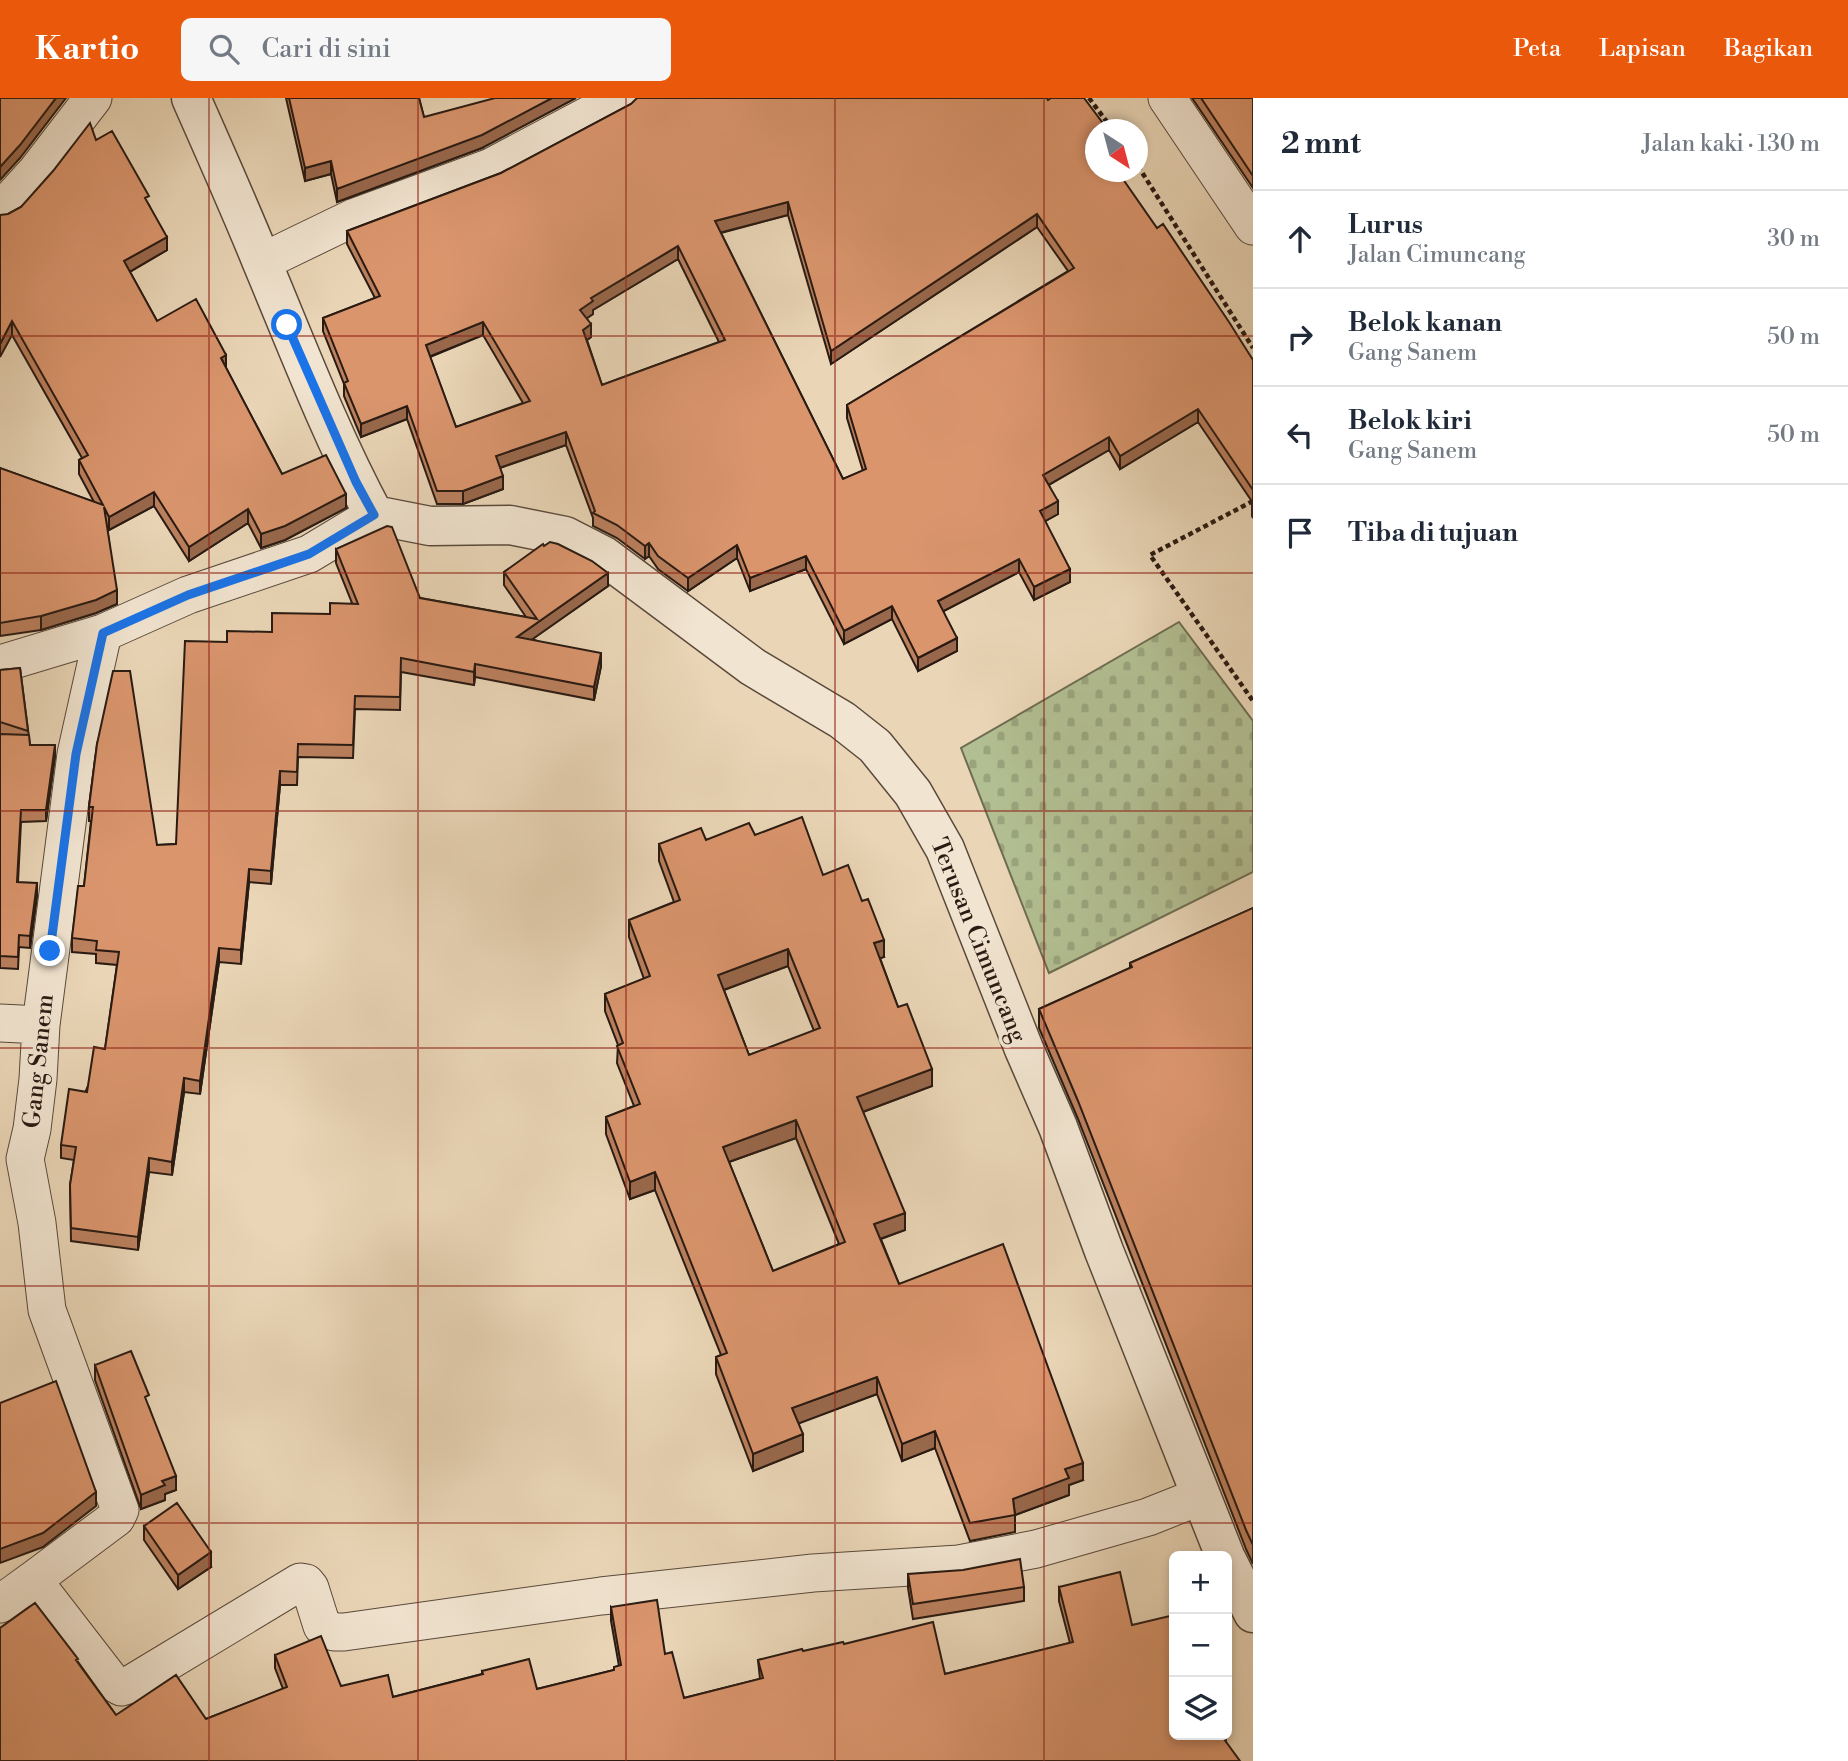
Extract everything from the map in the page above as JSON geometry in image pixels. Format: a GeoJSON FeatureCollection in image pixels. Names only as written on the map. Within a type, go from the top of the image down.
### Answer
{"type":"FeatureCollection","features":[{"type":"Feature","properties":{"kind":"street"},"geometry":{"type":"LineString","coordinates":[[0,208],[5,206],[36,172],[93,98]]}},
{"type":"Feature","properties":{"kind":"street"},"geometry":{"type":"LineString","coordinates":[[0,664],[103,633],[188,595],[309,554],[374,515],[356,482],[295,346],[191,98]]}},
{"type":"Feature","properties":{"kind":"street"},"geometry":{"type":"LineString","coordinates":[[262,262],[355,217],[491,167],[621,98]]}},
{"type":"Feature","properties":{"kind":"street"},"geometry":{"type":"LineString","coordinates":[[1167,98],[1253,226]]}},
{"type":"Feature","properties":{"kind":"street","name":"Terusan Cimuncang"},"geometry":{"type":"LineString","coordinates":[[374,515],[430,526],[510,525],[565,536],[604,556],[753,667],[842,720],[875,746],[913,793],[946,849],[1223,1551]]}},
{"type":"Feature","properties":{"kind":"street","name":"Gang Sanem"},"geometry":{"type":"LineString","coordinates":[[12,1163],[32,1129],[41,1024],[76,754],[103,633]]}},
{"type":"Feature","properties":{"kind":"street"},"geometry":{"type":"LineString","coordinates":[[0,1023],[41,1024]]}},
{"type":"Feature","properties":{"kind":"street"},"geometry":{"type":"LineString","coordinates":[[0,1604],[116,1518],[120,1510],[47,1310],[37,1223],[12,1163]]}},
{"type":"Feature","properties":{"kind":"street"},"geometry":{"type":"LineString","coordinates":[[33,1580],[111,1681],[121,1686],[131,1684],[300,1582],[306,1583],[310,1588],[322,1626],[334,1632],[344,1632],[601,1596],[799,1574],[959,1564],[1048,1546],[1148,1517],[1201,1496]]}},
{"type":"Feature","properties":{"kind":"street","name":"Terusan Cimuncang"},"geometry":{"type":"LineString","coordinates":[[1232,1570],[1253,1613]]}},
{"type":"Feature","properties":{"kind":"path"},"geometry":{"type":"LineString","coordinates":[[1089,98],[1105,119]]}},
{"type":"Feature","properties":{"kind":"path"},"geometry":{"type":"LineString","coordinates":[[1148,182],[1253,348]]}},
{"type":"Feature","properties":{"kind":"path"},"geometry":{"type":"LineString","coordinates":[[1253,501],[1150,555],[1253,701]]}},
{"type":"Feature","properties":{"kind":"green space"},"geometry":{"type":"Polygon","coordinates":[[[1179,622],[1253,721],[1253,872],[1049,973],[961,748],[1179,622]]]}},
{"type":"Feature","properties":{"kind":"building"},"geometry":{"type":"Polygon","coordinates":[[[0,98],[56,98],[0,167],[0,98]]]}},
{"type":"Feature","properties":{"kind":"building"},"geometry":{"type":"Polygon","coordinates":[[[289,98],[419,98],[424,117],[495,98],[552,98],[482,135],[337,189],[331,161],[305,168],[289,98]]]}},
{"type":"Feature","properties":{"kind":"building"},"geometry":{"type":"Polygon","coordinates":[[[637,98],[1084,98],[1100,119],[1085,119],[1085,182],[1125,182],[1157,228],[1163,224],[1253,360],[1253,490],[1198,409],[1120,456],[1109,437],[1043,475],[1058,501],[1040,511],[1070,569],[1034,587],[1019,559],[938,601],[957,638],[918,658],[892,606],[844,631],[806,556],[750,578],[737,545],[688,578],[658,556],[649,543],[645,546],[617,525],[593,513],[595,511],[566,432],[496,456],[503,476],[463,491],[437,491],[407,406],[361,424],[344,383],[348,381],[323,318],[380,296],[347,231],[501,173],[631,104],[637,98]],[[788,202],[715,221],[843,479],[866,469],[847,405],[1074,268],[1037,214],[831,351],[788,202]],[[678,246],[591,298],[593,301],[580,310],[591,324],[583,330],[602,385],[725,340],[678,246]],[[483,322],[426,345],[456,427],[530,401],[483,322]]]}},
{"type":"Feature","properties":{"kind":"building"},"geometry":{"type":"Polygon","coordinates":[[[1201,98],[1253,98],[1253,176],[1201,98]]]}},
{"type":"Feature","properties":{"kind":"building"},"geometry":{"type":"Polygon","coordinates":[[[90,123],[96,140],[112,131],[149,196],[145,198],[167,237],[124,261],[157,321],[196,299],[226,355],[221,358],[282,474],[326,455],[346,494],[285,526],[261,534],[248,509],[189,547],[154,492],[109,517],[104,507],[117,590],[96,600],[41,616],[0,623],[0,468],[103,505],[79,460],[88,455],[12,321],[0,344],[0,215],[21,207],[90,123]]]}},
{"type":"Feature","properties":{"kind":"building"},"geometry":{"type":"Polygon","coordinates":[[[387,526],[392,527],[420,598],[537,619],[504,572],[543,544],[544,546],[550,542],[592,561],[608,573],[517,637],[601,653],[594,687],[475,664],[474,672],[401,658],[400,697],[355,696],[353,745],[298,744],[297,772],[280,771],[271,871],[249,869],[241,950],[219,948],[200,1081],[184,1078],[172,1162],[149,1158],[138,1237],[71,1228],[70,1185],[76,1147],[61,1145],[69,1089],[87,1092],[94,1047],[105,1049],[119,952],[96,950],[97,941],[72,938],[78,886],[84,886],[93,807],[89,807],[97,744],[113,671],[130,671],[157,845],[176,844],[185,641],[227,642],[227,631],[272,632],[272,613],[330,614],[330,603],[358,604],[336,549],[387,526]]]}},
{"type":"Feature","properties":{"kind":"building"},"geometry":{"type":"Polygon","coordinates":[[[20,668],[28,731],[0,722],[0,670],[20,668]]]}},
{"type":"Feature","properties":{"kind":"building"},"geometry":{"type":"Polygon","coordinates":[[[0,734],[29,735],[30,745],[55,745],[46,810],[21,810],[17,882],[37,883],[30,936],[19,935],[18,957],[0,956],[0,734]]]}},
{"type":"Feature","properties":{"kind":"building"},"geometry":{"type":"Polygon","coordinates":[[[802,817],[823,875],[848,865],[862,901],[868,899],[884,940],[874,943],[898,1007],[907,1004],[932,1069],[857,1097],[905,1213],[874,1224],[899,1284],[1003,1244],[1083,1463],[1065,1469],[1069,1478],[1013,1499],[1015,1515],[970,1523],[935,1431],[902,1444],[877,1377],[792,1408],[803,1434],[753,1454],[716,1357],[727,1353],[655,1172],[630,1182],[606,1117],[640,1104],[617,1046],[623,1043],[605,994],[650,976],[629,920],[680,900],[659,844],[701,828],[706,840],[749,823],[755,835],[802,817]],[[788,949],[718,975],[749,1055],[820,1028],[788,949]],[[796,1120],[723,1147],[773,1271],[845,1242],[796,1120]]]}},
{"type":"Feature","properties":{"kind":"building"},"geometry":{"type":"Polygon","coordinates":[[[1253,908],[1253,1545],[1078,1101],[1039,1009],[1132,967],[1130,963],[1253,908]]]}},
{"type":"Feature","properties":{"kind":"building"},"geometry":{"type":"Polygon","coordinates":[[[131,1351],[149,1395],[145,1397],[176,1476],[162,1481],[165,1485],[141,1495],[95,1365],[131,1351]]]}},
{"type":"Feature","properties":{"kind":"building"},"geometry":{"type":"Polygon","coordinates":[[[56,1381],[96,1492],[43,1533],[0,1549],[0,1403],[56,1381]]]}},
{"type":"Feature","properties":{"kind":"building"},"geometry":{"type":"Polygon","coordinates":[[[177,1503],[211,1552],[178,1575],[144,1526],[177,1503]]]}},
{"type":"Feature","properties":{"kind":"building"},"geometry":{"type":"Polygon","coordinates":[[[1020,1559],[1024,1587],[913,1604],[908,1574],[963,1570],[1020,1559]]]}},
{"type":"Feature","properties":{"kind":"building"},"geometry":{"type":"Polygon","coordinates":[[[1120,1572],[1132,1625],[1169,1616],[1169,1740],[1225,1740],[1240,1761],[0,1761],[0,1628],[35,1603],[116,1715],[176,1675],[206,1719],[287,1687],[275,1655],[321,1636],[341,1686],[388,1675],[393,1697],[529,1659],[537,1689],[614,1670],[614,1667],[621,1665],[611,1607],[657,1600],[665,1654],[672,1652],[684,1698],[763,1678],[758,1660],[802,1649],[803,1651],[843,1642],[844,1644],[933,1622],[945,1674],[1073,1642],[1059,1587],[1120,1572]]]}},
{"type":"Feature","properties":{"kind":"route"},"geometry":{"type":"LineString","coordinates":[[50,951],[76,754],[103,633],[188,595],[309,554],[374,515],[356,482],[287,325]]}}]}
